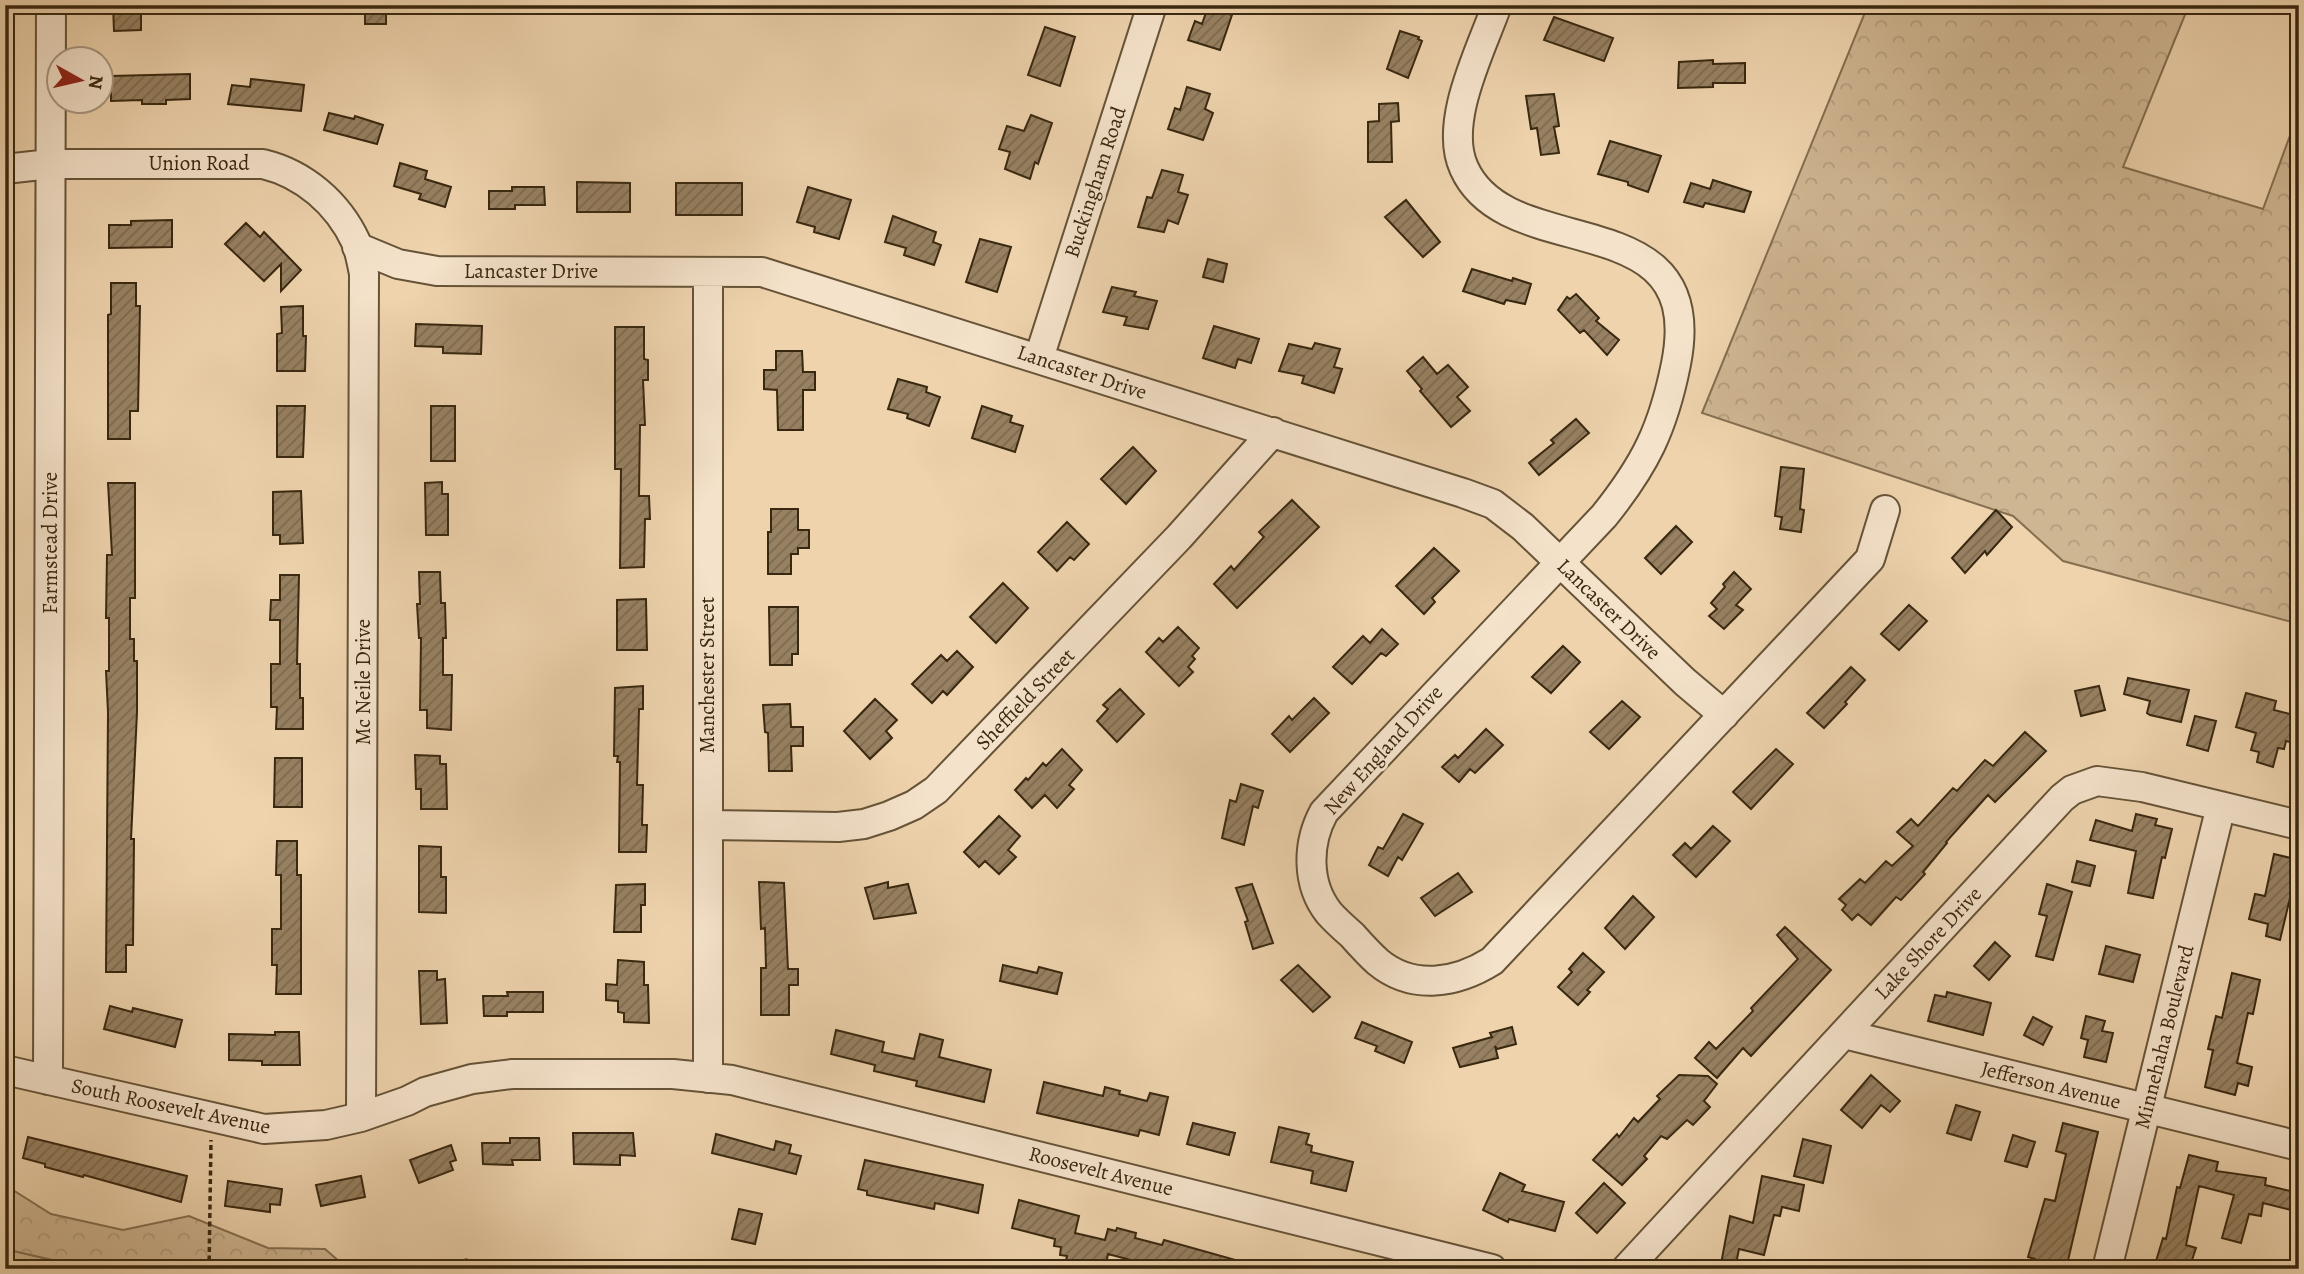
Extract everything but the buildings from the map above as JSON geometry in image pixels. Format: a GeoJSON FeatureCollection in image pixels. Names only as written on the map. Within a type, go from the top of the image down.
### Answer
{"type":"FeatureCollection","features":[{"type":"Feature","properties":{"kind":"street","name":"Farmstead Drive"},"geometry":{"type":"LineString","coordinates":[[48,1080],[51,5]]}},
{"type":"Feature","properties":{"kind":"street","name":"Buckingham Road"},"geometry":{"type":"LineString","coordinates":[[1039,358],[1152,5]]}},
{"type":"Feature","properties":{"kind":"street","name":"New England Drive"},"geometry":{"type":"LineString","coordinates":[[1497,5],[1461,105],[1457,140],[1463,166],[1484,196],[1508,213],[1632,252],[1662,279],[1676,302],[1680,341],[1670,394],[1660,425],[1650,450],[1629,484],[1604,516],[1334,799],[1319,821],[1311,849],[1311,862],[1316,889],[1329,912],[1379,962],[1404,976],[1430,981],[1457,979],[1476,972],[1492,961],[1870,559],[1885,510]]}},
{"type":"Feature","properties":{"kind":"street","name":"Union Road"},"geometry":{"type":"LineString","coordinates":[[5,169],[50,164],[249,162],[275,167],[293,174],[321,194],[337,212],[357,247]]}},
{"type":"Feature","properties":{"kind":"street","name":"Lancaster Drive"},"geometry":{"type":"LineString","coordinates":[[357,247],[398,264],[438,271],[762,272],[1493,504],[1523,527],[1685,682],[1724,715]]}},
{"type":"Feature","properties":{"kind":"street","name":"Mc Neile Drive"},"geometry":{"type":"LineString","coordinates":[[357,247],[364,274],[361,1117]]}},
{"type":"Feature","properties":{"kind":"street","name":"Manchester Street"},"geometry":{"type":"LineString","coordinates":[[708,272],[708,1078]]}},
{"type":"Feature","properties":{"kind":"street","name":"Sheffield Street"},"geometry":{"type":"LineString","coordinates":[[708,825],[838,827],[864,824],[914,805],[936,790],[1170,547],[1273,432]]}},
{"type":"Feature","properties":{"kind":"street","name":"Lake Shore Drive"},"geometry":{"type":"LineString","coordinates":[[1626,1269],[2072,790],[2098,781],[2142,787],[2299,825]]}},
{"type":"Feature","properties":{"kind":"street","name":"Minnehaha Boulevard"},"geometry":{"type":"LineString","coordinates":[[2107,1269],[2221,806]]}},
{"type":"Feature","properties":{"kind":"street","name":"Jefferson Avenue"},"geometry":{"type":"LineString","coordinates":[[1844,1034],[2299,1146]]}},
{"type":"Feature","properties":{"kind":"street","name":"South Roosevelt Avenue"},"geometry":{"type":"LineString","coordinates":[[5,1070],[264,1129],[326,1125],[361,1117],[407,1101],[425,1091],[472,1079],[512,1074],[673,1074],[708,1078]]}},
{"type":"Feature","properties":{"kind":"street","name":"Roosevelt Avenue"},"geometry":{"type":"LineString","coordinates":[[708,1078],[746,1083],[1492,1269]]}},
{"type":"Feature","properties":{"kind":"path"},"geometry":{"type":"LineString","coordinates":[[209,1269],[211,1134]]}},
{"type":"Feature","properties":{"kind":"green space"},"geometry":{"type":"Polygon","coordinates":[[[1868,5],[2189,5],[2123,167],[2263,209],[2299,111],[2299,624],[2063,561],[2013,516],[1702,413],[1868,5]]]}},
{"type":"Feature","properties":{"kind":"green space"},"geometry":{"type":"Polygon","coordinates":[[[5,1185],[51,1214],[123,1230],[189,1216],[268,1248],[325,1249],[348,1269],[91,1269],[5,1249],[5,1185]]]}},
{"type":"Feature","properties":{"kind":"green space"},"geometry":{"type":"Polygon","coordinates":[[[5,1249],[91,1269],[5,1269],[5,1249]]]}},
{"type":"Feature","properties":{"kind":"green space"},"geometry":{"type":"Polygon","coordinates":[[[466,1259],[488,1269],[444,1269],[466,1259]]]}}]}
